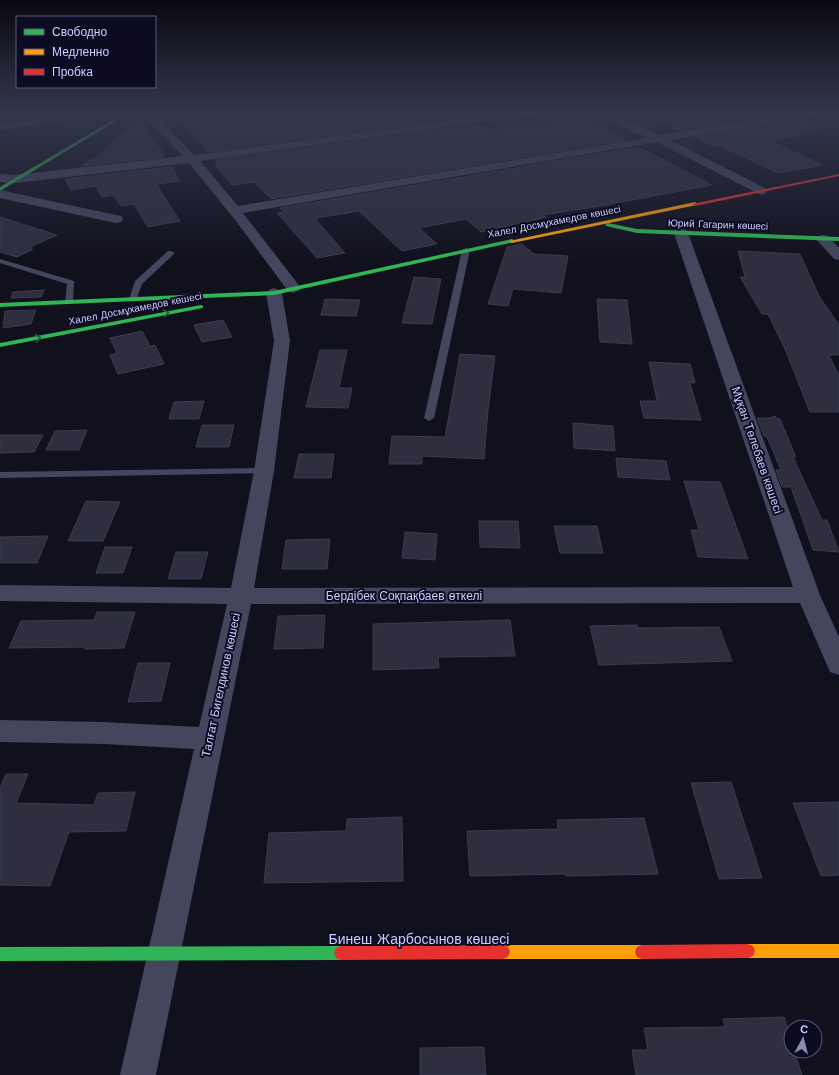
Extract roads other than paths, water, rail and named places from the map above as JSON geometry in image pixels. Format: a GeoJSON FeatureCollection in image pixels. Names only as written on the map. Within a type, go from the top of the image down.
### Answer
{"type":"FeatureCollection","features":[{"type":"Feature","properties":{"kind":"street"},"geometry":{"type":"LineString","coordinates":[[0,188],[45,161]]}},
{"type":"Feature","properties":{"kind":"street"},"geometry":{"type":"LineString","coordinates":[[0,178],[15,179],[172,161]]}},
{"type":"Feature","properties":{"kind":"street","name":"Талғат Бигелдинов көшесі"},"geometry":{"type":"LineString","coordinates":[[138,1075],[240,596],[264,471],[282,341],[284,290],[236,210],[193,161]]}},
{"type":"Feature","properties":{"kind":"street"},"geometry":{"type":"LineString","coordinates":[[236,210],[522,161]]}},
{"type":"Feature","properties":{"kind":"street"},"geometry":{"type":"LineString","coordinates":[[702,161],[761,191]]}},
{"type":"Feature","properties":{"kind":"street","name":"Халел Досмұхамедов көшесі"},"geometry":{"type":"LineString","coordinates":[[0,345],[284,290],[597,223],[839,176]]}},
{"type":"Feature","properties":{"kind":"street"},"geometry":{"type":"LineString","coordinates":[[0,194],[116,218]]}},
{"type":"Feature","properties":{"kind":"street","name":"Юрий Гагарин көшесі"},"geometry":{"type":"LineString","coordinates":[[597,223],[637,231],[839,239]]}},
{"type":"Feature","properties":{"kind":"street","name":"Мұқан Төлебаев көшесі"},"geometry":{"type":"LineString","coordinates":[[681,233],[808,595],[839,665]]}},
{"type":"Feature","properties":{"kind":"street"},"geometry":{"type":"LineString","coordinates":[[823,239],[839,256]]}},
{"type":"Feature","properties":{"kind":"street","name":"Халел Досмұхамедов көшесі"},"geometry":{"type":"LineString","coordinates":[[0,305],[284,290]]}},
{"type":"Feature","properties":{"kind":"street","name":"Бердібек Соқпақбаев өткелі"},"geometry":{"type":"LineString","coordinates":[[0,593],[240,596],[808,595]]}},
{"type":"Feature","properties":{"kind":"street"},"geometry":{"type":"LineString","coordinates":[[0,731],[104,733],[210,739]]}},
{"type":"Feature","properties":{"kind":"street","name":"Бинеш Жарбосынов көшесі"},"geometry":{"type":"LineString","coordinates":[[0,954],[839,951]]}},
{"type":"Feature","properties":{"kind":"lane"},"geometry":{"type":"LineString","coordinates":[[429,418],[466,250]]}},
{"type":"Feature","properties":{"kind":"lane"},"geometry":{"type":"LineString","coordinates":[[133,299],[138,283],[171,253]]}},
{"type":"Feature","properties":{"kind":"lane"},"geometry":{"type":"LineString","coordinates":[[0,261],[71,283],[69,302]]}},
{"type":"Feature","properties":{"kind":"lane"},"geometry":{"type":"LineString","coordinates":[[0,475],[264,471]]}}]}
